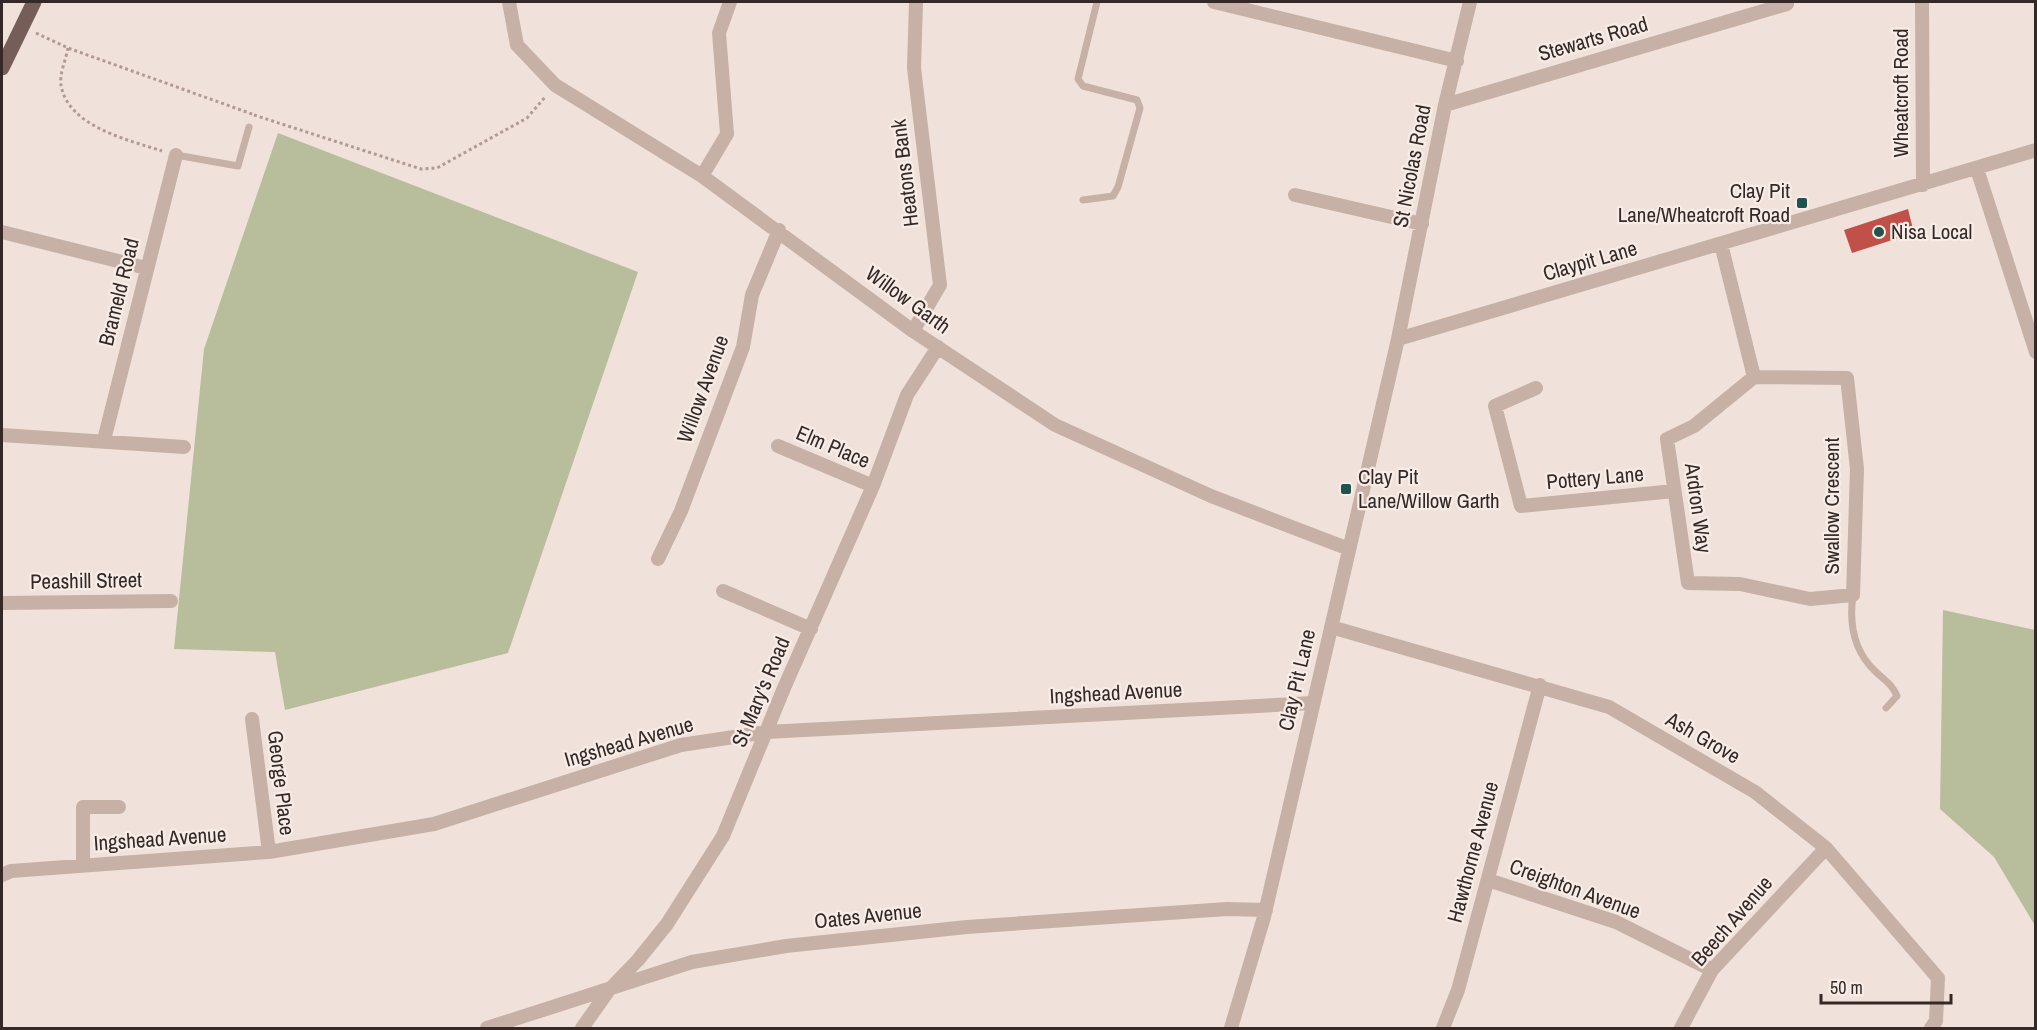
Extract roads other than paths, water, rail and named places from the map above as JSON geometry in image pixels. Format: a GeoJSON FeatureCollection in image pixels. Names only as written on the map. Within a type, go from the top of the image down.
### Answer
{"type":"FeatureCollection","features":[{"type":"Feature","properties":{"kind":"main road"},"geometry":{"type":"LineString","coordinates":[[3,64],[34,2]]}},
{"type":"Feature","properties":{"kind":"street","name":"Willow Garth"},"geometry":{"type":"LineString","coordinates":[[509,2],[517,45],[555,85],[702,176],[779,230],[913,331],[1055,425],[1211,496],[1349,549]]}},
{"type":"Feature","properties":{"kind":"street"},"geometry":{"type":"LineString","coordinates":[[702,176],[727,134],[719,33],[730,2]]}},
{"type":"Feature","properties":{"kind":"street","name":"Heatons Bank"},"geometry":{"type":"LineString","coordinates":[[913,331],[940,285],[914,68],[915,2]]}},
{"type":"Feature","properties":{"kind":"street"},"geometry":{"type":"LineString","coordinates":[[1214,2],[1457,61]]}},
{"type":"Feature","properties":{"kind":"street","name":"St Nicolas Road"},"geometry":{"type":"LineString","coordinates":[[1398,339],[1445,105],[1470,2]]}},
{"type":"Feature","properties":{"kind":"street","name":"Wheatcroft Road"},"geometry":{"type":"LineString","coordinates":[[1922,2],[1923,185]]}},
{"type":"Feature","properties":{"kind":"street","name":"Stewarts Road"},"geometry":{"type":"LineString","coordinates":[[1445,105],[1787,4]]}},
{"type":"Feature","properties":{"kind":"street","name":"Claypit Lane"},"geometry":{"type":"LineString","coordinates":[[1398,339],[2036,150]]}},
{"type":"Feature","properties":{"kind":"street","name":"Brameld Road"},"geometry":{"type":"LineString","coordinates":[[104,440],[176,155]]}},
{"type":"Feature","properties":{"kind":"street"},"geometry":{"type":"LineString","coordinates":[[1977,169],[2036,352]]}},
{"type":"Feature","properties":{"kind":"street"},"geometry":{"type":"LineString","coordinates":[[1296,195],[1422,224]]}},
{"type":"Feature","properties":{"kind":"street","name":"Willow Avenue"},"geometry":{"type":"LineString","coordinates":[[658,559],[681,511],[743,347],[752,295],[779,230]]}},
{"type":"Feature","properties":{"kind":"street"},"geometry":{"type":"LineString","coordinates":[[2,232],[146,268]]}},
{"type":"Feature","properties":{"kind":"street"},"geometry":{"type":"LineString","coordinates":[[1720,244],[1754,377]]}},
{"type":"Feature","properties":{"kind":"street","name":"Clay Pit Lane"},"geometry":{"type":"LineString","coordinates":[[1231,1029],[1266,910],[1398,339]]}},
{"type":"Feature","properties":{"kind":"street","name":"St Mary's Road"},"geometry":{"type":"LineString","coordinates":[[582,1029],[609,990],[638,960],[667,924],[723,836],[873,486],[906,396],[938,348]]}},
{"type":"Feature","properties":{"kind":"street","name":"Ardron Way"},"geometry":{"type":"LineString","coordinates":[[1688,583],[1667,439],[1694,426],[1754,377]]}},
{"type":"Feature","properties":{"kind":"street","name":"Swallow Crescent"},"geometry":{"type":"LineString","coordinates":[[1688,583],[1740,584],[1810,599],[1852,595],[1857,469],[1847,378],[1754,377]]}},
{"type":"Feature","properties":{"kind":"street","name":"Pottery Lane"},"geometry":{"type":"LineString","coordinates":[[1536,388],[1495,406],[1521,506],[1674,491]]}},
{"type":"Feature","properties":{"kind":"street"},"geometry":{"type":"LineString","coordinates":[[2,435],[184,447]]}},
{"type":"Feature","properties":{"kind":"street","name":"Elm Place"},"geometry":{"type":"LineString","coordinates":[[778,447],[873,486]]}},
{"type":"Feature","properties":{"kind":"street"},"geometry":{"type":"LineString","coordinates":[[723,591],[811,629]]}},
{"type":"Feature","properties":{"kind":"street","name":"Peashill Street"},"geometry":{"type":"LineString","coordinates":[[2,603],[171,601]]}},
{"type":"Feature","properties":{"kind":"street","name":"Ash Grove"},"geometry":{"type":"LineString","coordinates":[[1331,627],[1540,685],[1609,707],[1755,792],[1826,848],[1938,978],[1936,1021],[1931,1029]]}},
{"type":"Feature","properties":{"kind":"street","name":"Hawthorne Avenue"},"geometry":{"type":"LineString","coordinates":[[1443,1029],[1458,990],[1540,685]]}},
{"type":"Feature","properties":{"kind":"street","name":"Ingshead Avenue"},"geometry":{"type":"LineString","coordinates":[[2,875],[11,871],[269,852],[434,824],[681,745],[767,732],[1313,703]]}},
{"type":"Feature","properties":{"kind":"street","name":"George Place"},"geometry":{"type":"LineString","coordinates":[[252,719],[269,852]]}},
{"type":"Feature","properties":{"kind":"street"},"geometry":{"type":"LineString","coordinates":[[83,866],[83,807],[118,807]]}},
{"type":"Feature","properties":{"kind":"street","name":"Beech Avenue"},"geometry":{"type":"LineString","coordinates":[[1680,1029],[1712,970],[1826,848]]}},
{"type":"Feature","properties":{"kind":"street","name":"Creighton Avenue"},"geometry":{"type":"LineString","coordinates":[[1488,880],[1616,922],[1712,970]]}},
{"type":"Feature","properties":{"kind":"street","name":"Oates Avenue"},"geometry":{"type":"LineString","coordinates":[[487,1029],[609,990],[634,979],[692,962],[786,946],[967,927],[1227,909],[1266,910]]}},
{"type":"Feature","properties":{"kind":"lane"},"geometry":{"type":"LineString","coordinates":[[1083,200],[1113,196],[1118,187],[1140,108],[1137,100],[1083,86],[1078,79],[1097,2]]}},
{"type":"Feature","properties":{"kind":"lane"},"geometry":{"type":"LineString","coordinates":[[176,155],[238,166],[249,127]]}},
{"type":"Feature","properties":{"kind":"lane"},"geometry":{"type":"LineString","coordinates":[[1852,595],[1850,617],[1860,651],[1874,670],[1893,686],[1898,696],[1886,708]]}},
{"type":"Feature","properties":{"kind":"place","name":"Clay Pit Lane/Wheatcroft Road"},"geometry":{"type":"Point","coordinates":[1802,203]}},
{"type":"Feature","properties":{"kind":"place","name":"Nisa Local"},"geometry":{"type":"Point","coordinates":[1879,232]}},
{"type":"Feature","properties":{"kind":"place","name":"Clay Pit Lane/Willow Garth"},"geometry":{"type":"Point","coordinates":[1346,489]}}]}
